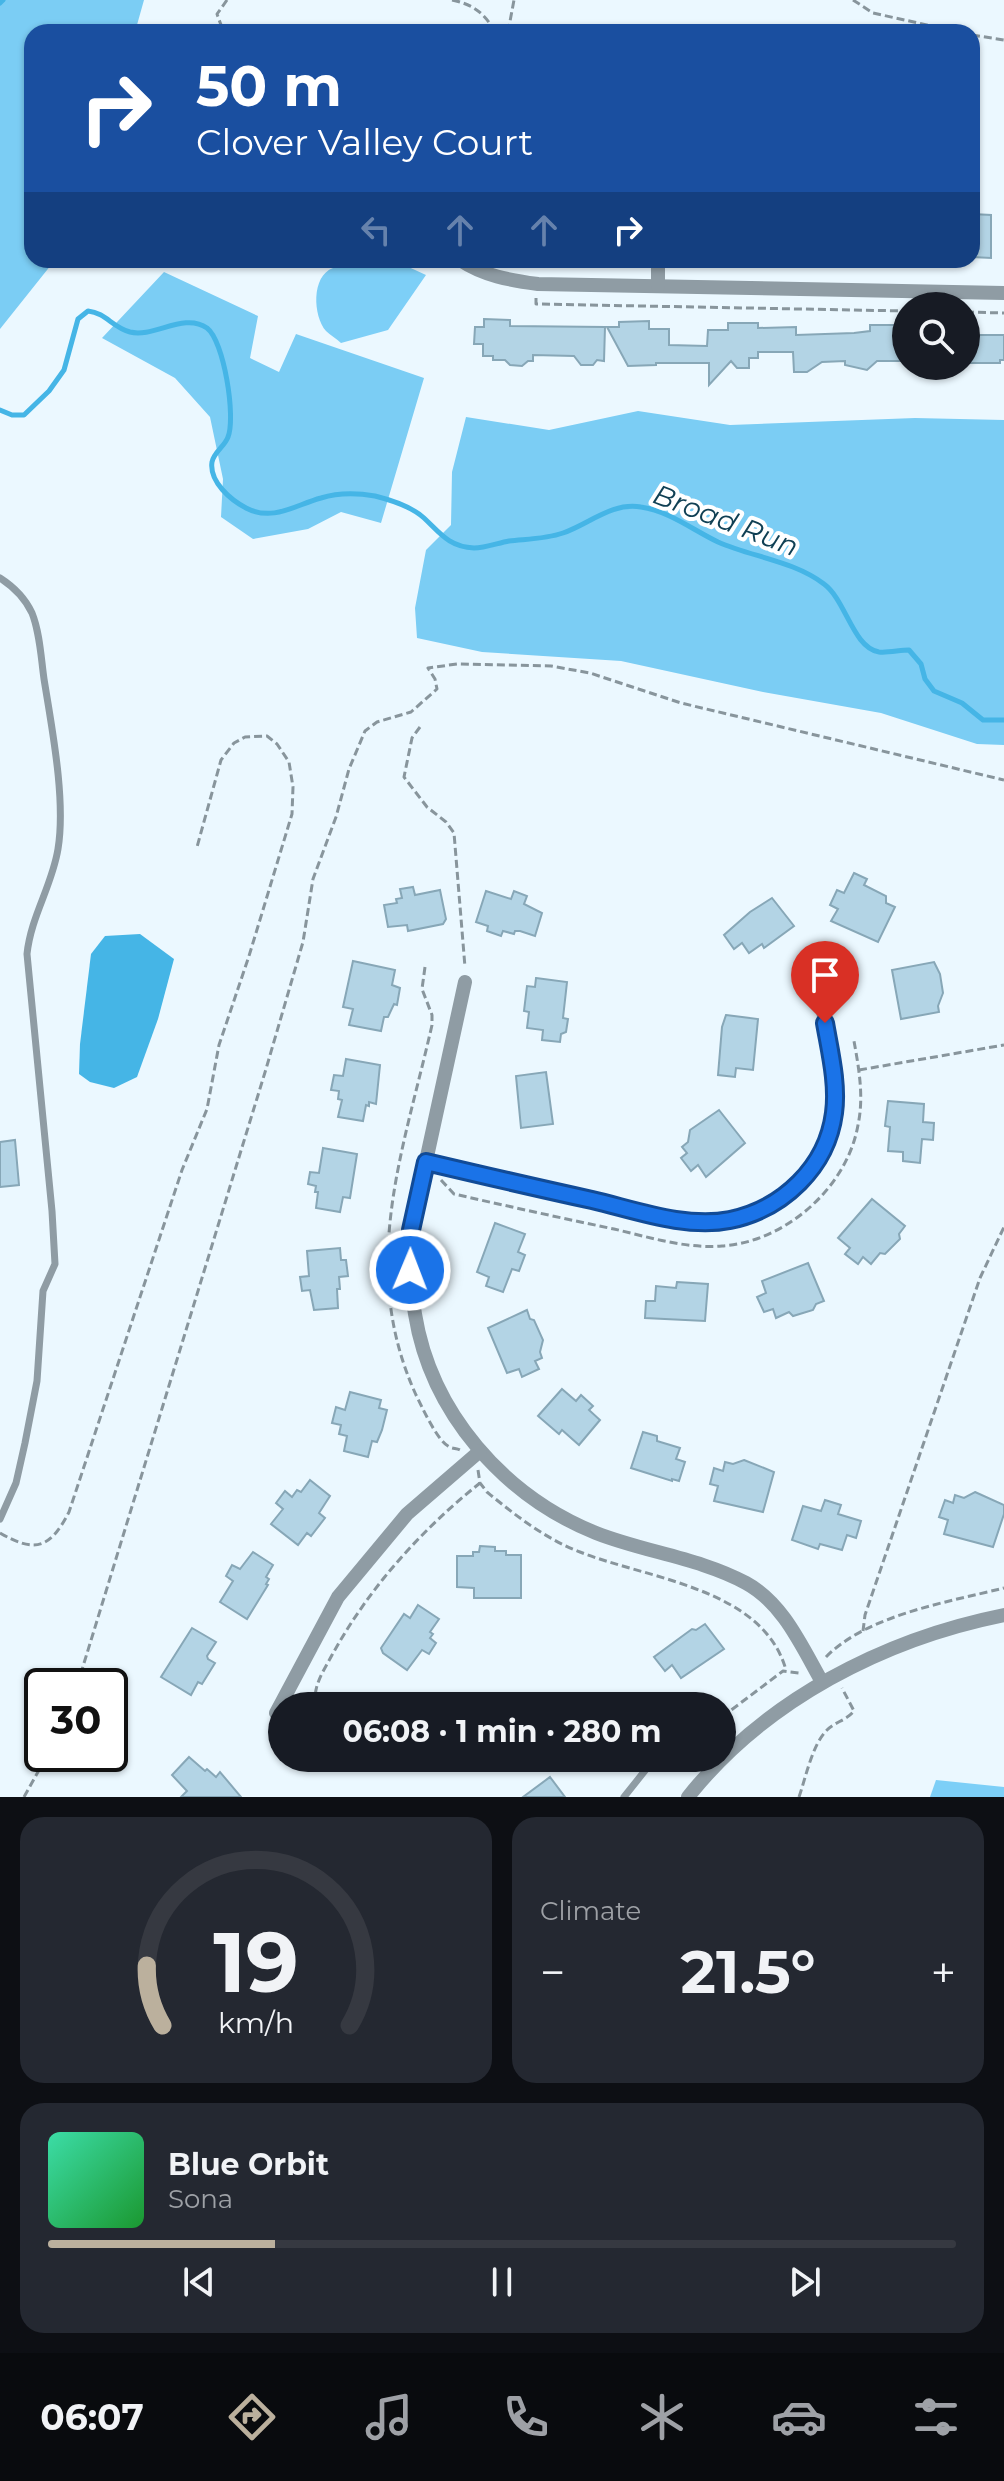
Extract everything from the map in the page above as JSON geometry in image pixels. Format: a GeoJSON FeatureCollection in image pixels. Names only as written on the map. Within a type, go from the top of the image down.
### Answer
{"type":"FeatureCollection","features":[{"type":"Feature","properties":{"kind":"street"},"geometry":{"type":"LineString","coordinates":[[472,268],[504,280],[538,284],[1004,293]]}},
{"type":"Feature","properties":{"kind":"street"},"geometry":{"type":"LineString","coordinates":[[658,268],[658,286]]}},
{"type":"Feature","properties":{"kind":"street"},"geometry":{"type":"LineString","coordinates":[[465,982],[411,1230],[410,1270],[415,1314],[423,1346],[444,1399],[475,1455],[552,1512],[598,1534],[747,1583],[774,1605],[793,1630],[812,1666],[828,1679]]}},
{"type":"Feature","properties":{"kind":"street"},"geometry":{"type":"LineString","coordinates":[[424,1169],[684,1220],[730,1220],[750,1214],[791,1191],[810,1173],[825,1144],[834,1114],[834,1087],[821,1000]]}},
{"type":"Feature","properties":{"kind":"street"},"geometry":{"type":"LineString","coordinates":[[287,1692],[338,1597],[407,1514],[475,1455]]}},
{"type":"Feature","properties":{"kind":"street"},"geometry":{"type":"LineString","coordinates":[[736,1739],[828,1679],[911,1640],[1004,1615]]}},
{"type":"Feature","properties":{"kind":"street"},"geometry":{"type":"LineString","coordinates":[[688,1797],[707,1772]]}},
{"type":"Feature","properties":{"kind":"lane"},"geometry":{"type":"LineString","coordinates":[[0,578],[13,586],[23,598],[36,627],[60,811],[58,849],[32,921],[27,954],[55,1264],[43,1291],[37,1381],[20,1465],[10,1501],[0,1519]]}},
{"type":"Feature","properties":{"kind":"lane"},"geometry":{"type":"LineString","coordinates":[[624,1797],[644,1772]]}},
{"type":"Feature","properties":{"kind":"path"},"geometry":{"type":"LineString","coordinates":[[221,24],[217,14],[227,0]]}},
{"type":"Feature","properties":{"kind":"path"},"geometry":{"type":"LineString","coordinates":[[452,0],[469,4],[483,14],[490,24]]}},
{"type":"Feature","properties":{"kind":"path"},"geometry":{"type":"LineString","coordinates":[[510,24],[514,0]]}},
{"type":"Feature","properties":{"kind":"path"},"geometry":{"type":"LineString","coordinates":[[853,0],[873,13],[923,24]]}},
{"type":"Feature","properties":{"kind":"path"},"geometry":{"type":"LineString","coordinates":[[980,36],[1004,40]]}},
{"type":"Feature","properties":{"kind":"path"},"geometry":{"type":"LineString","coordinates":[[538,284],[536,304],[892,311]]}},
{"type":"Feature","properties":{"kind":"path"},"geometry":{"type":"LineString","coordinates":[[980,312],[1004,313]]}},
{"type":"Feature","properties":{"kind":"path"},"geometry":{"type":"LineString","coordinates":[[83,1668],[266,1069],[303,942],[313,879],[336,817],[349,769],[365,731],[377,722],[411,712],[437,689],[428,668],[457,664],[551,666],[590,673],[681,703],[1004,780]]}},
{"type":"Feature","properties":{"kind":"path"},"geometry":{"type":"LineString","coordinates":[[420,727],[412,738],[404,777],[427,807],[454,833],[464,932],[465,982]]}},
{"type":"Feature","properties":{"kind":"path"},"geometry":{"type":"LineString","coordinates":[[0,1533],[33,1547],[56,1534],[69,1512],[182,1170],[207,1109],[219,1045],[292,814],[293,787],[289,762],[277,744],[267,736],[245,737],[226,751],[197,847]]}},
{"type":"Feature","properties":{"kind":"path"},"geometry":{"type":"LineString","coordinates":[[425,967],[422,989],[432,1015],[432,1025],[391,1210],[386,1255],[387,1286],[397,1342],[419,1399],[448,1446],[475,1455],[480,1483],[487,1492],[528,1524],[578,1552],[727,1601],[749,1615],[763,1631],[786,1670],[800,1673],[863,1631],[913,1612],[1004,1588]]}},
{"type":"Feature","properties":{"kind":"path"},"geometry":{"type":"LineString","coordinates":[[424,1169],[441,1180],[454,1194],[650,1237],[707,1246],[737,1244],[779,1229],[800,1215],[819,1199],[849,1154],[858,1128],[861,1100],[854,1041]]}},
{"type":"Feature","properties":{"kind":"path"},"geometry":{"type":"LineString","coordinates":[[859,1070],[1004,1045]]}},
{"type":"Feature","properties":{"kind":"path"},"geometry":{"type":"LineString","coordinates":[[863,1631],[865,1615],[980,1278],[1004,1227]]}},
{"type":"Feature","properties":{"kind":"path"},"geometry":{"type":"LineString","coordinates":[[315,1692],[341,1639],[364,1604],[420,1536],[480,1483]]}},
{"type":"Feature","properties":{"kind":"path"},"geometry":{"type":"LineString","coordinates":[[799,1797],[820,1740],[828,1728],[854,1711],[828,1679],[826,1657]]}},
{"type":"Feature","properties":{"kind":"path"},"geometry":{"type":"LineString","coordinates":[[736,1707],[786,1670]]}},
{"type":"Feature","properties":{"kind":"path"},"geometry":{"type":"LineString","coordinates":[[24,1797],[38,1772]]}},
{"type":"Feature","properties":{"kind":"shaded area"},"geometry":{"type":"Polygon","coordinates":[[[0,0],[144,0],[137,24],[24,24],[24,268],[49,268],[0,329],[0,0]]]}},
{"type":"Feature","properties":{"kind":"shaded area"},"geometry":{"type":"Polygon","coordinates":[[[333,268],[411,268],[426,275],[388,330],[341,343],[326,331],[317,307],[318,287],[326,272],[333,268]]]}},
{"type":"Feature","properties":{"kind":"shaded area"},"geometry":{"type":"Polygon","coordinates":[[[164,272],[258,316],[250,358],[279,372],[296,334],[424,378],[381,523],[341,512],[308,529],[253,539],[221,517],[223,479],[210,417],[175,378],[102,338],[164,272]]]}},
{"type":"Feature","properties":{"kind":"shaded area"},"geometry":{"type":"Polygon","coordinates":[[[638,411],[730,425],[915,418],[1004,420],[1004,745],[977,744],[881,713],[763,692],[621,661],[482,652],[417,638],[415,608],[426,550],[451,525],[452,472],[466,417],[549,430],[638,411]]]}},
{"type":"Feature","properties":{"kind":"shaded area"},"geometry":{"type":"Polygon","coordinates":[[[140,934],[174,959],[158,1019],[137,1077],[114,1088],[90,1082],[79,1074],[91,954],[105,936],[140,934]]]}},
{"type":"Feature","properties":{"kind":"shaded area"},"geometry":{"type":"Polygon","coordinates":[[[936,1780],[1004,1787],[1004,1797],[930,1797],[936,1780]]]}},
{"type":"Feature","properties":{"kind":"building"},"geometry":{"type":"Polygon","coordinates":[[[980,214],[991,215],[991,258],[980,257],[980,214]]]}},
{"type":"Feature","properties":{"kind":"building"},"geometry":{"type":"Polygon","coordinates":[[[484,319],[510,320],[510,326],[605,327],[604,361],[581,365],[574,356],[533,355],[533,361],[522,366],[510,365],[505,360],[493,360],[493,356],[483,356],[483,344],[474,344],[475,327],[484,327],[484,319]]]}},
{"type":"Feature","properties":{"kind":"building"},"geometry":{"type":"Polygon","coordinates":[[[649,321],[649,329],[669,329],[669,345],[707,346],[708,330],[728,330],[728,323],[758,323],[758,328],[796,327],[796,335],[854,333],[870,331],[870,325],[892,325],[892,361],[877,361],[867,370],[845,365],[845,361],[822,362],[807,372],[794,372],[793,352],[758,352],[758,358],[749,358],[749,368],[737,368],[731,361],[709,385],[709,363],[628,366],[607,327],[619,327],[619,322],[649,321]]]}},
{"type":"Feature","properties":{"kind":"building"},"geometry":{"type":"Polygon","coordinates":[[[980,335],[1004,335],[1004,360],[1000,363],[980,363],[980,335]]]}},
{"type":"Feature","properties":{"kind":"building"},"geometry":{"type":"Polygon","coordinates":[[[854,873],[867,879],[864,885],[886,896],[886,903],[895,907],[878,942],[831,921],[838,909],[830,905],[837,890],[844,893],[854,873]]]}},
{"type":"Feature","properties":{"kind":"building"},"geometry":{"type":"Polygon","coordinates":[[[413,887],[415,895],[440,890],[446,919],[443,924],[408,931],[407,925],[388,927],[384,905],[397,903],[396,899],[402,898],[400,889],[413,887]]]}},
{"type":"Feature","properties":{"kind":"building"},"geometry":{"type":"Polygon","coordinates":[[[486,891],[511,899],[514,891],[527,896],[524,904],[542,913],[535,936],[520,931],[514,934],[503,931],[501,936],[487,931],[488,926],[476,922],[486,891]]]}},
{"type":"Feature","properties":{"kind":"building"},"geometry":{"type":"Polygon","coordinates":[[[772,898],[794,926],[764,948],[762,944],[749,953],[742,943],[734,949],[724,935],[772,898]]]}},
{"type":"Feature","properties":{"kind":"building"},"geometry":{"type":"Polygon","coordinates":[[[353,961],[395,970],[392,985],[400,988],[397,1005],[394,1004],[388,1017],[384,1017],[381,1031],[349,1025],[353,1009],[343,1007],[353,961]]]}},
{"type":"Feature","properties":{"kind":"building"},"geometry":{"type":"Polygon","coordinates":[[[934,962],[940,974],[943,993],[939,1012],[901,1019],[892,970],[934,962]]]}},
{"type":"Feature","properties":{"kind":"building"},"geometry":{"type":"Polygon","coordinates":[[[536,978],[567,982],[563,1018],[568,1019],[560,1042],[542,1040],[543,1030],[527,1028],[529,1012],[524,1011],[527,986],[535,987],[536,978]]]}},
{"type":"Feature","properties":{"kind":"building"},"geometry":{"type":"Polygon","coordinates":[[[726,1015],[758,1019],[753,1070],[736,1068],[735,1077],[718,1075],[726,1015]]]}},
{"type":"Feature","properties":{"kind":"building"},"geometry":{"type":"Polygon","coordinates":[[[346,1059],[380,1065],[376,1104],[369,1102],[369,1106],[366,1105],[363,1121],[338,1117],[342,1100],[338,1099],[339,1091],[331,1090],[334,1075],[343,1076],[346,1059]]]}},
{"type":"Feature","properties":{"kind":"building"},"geometry":{"type":"Polygon","coordinates":[[[546,1072],[553,1124],[521,1128],[516,1076],[546,1072]]]}},
{"type":"Feature","properties":{"kind":"building"},"geometry":{"type":"Polygon","coordinates":[[[888,1101],[924,1104],[923,1122],[934,1123],[933,1140],[922,1139],[920,1163],[903,1161],[903,1152],[888,1151],[890,1127],[885,1126],[888,1101]]]}},
{"type":"Feature","properties":{"kind":"building"},"geometry":{"type":"Polygon","coordinates":[[[719,1110],[745,1143],[706,1177],[698,1165],[691,1171],[681,1158],[687,1153],[682,1147],[688,1142],[690,1130],[719,1110]]]}},
{"type":"Feature","properties":{"kind":"building"},"geometry":{"type":"Polygon","coordinates":[[[15,1140],[19,1185],[0,1187],[0,1142],[15,1140]]]}},
{"type":"Feature","properties":{"kind":"building"},"geometry":{"type":"Polygon","coordinates":[[[323,1148],[357,1154],[350,1198],[343,1197],[340,1212],[316,1208],[316,1186],[308,1184],[310,1172],[319,1173],[323,1148]]]}},
{"type":"Feature","properties":{"kind":"building"},"geometry":{"type":"Polygon","coordinates":[[[872,1199],[905,1226],[899,1234],[900,1239],[885,1254],[880,1253],[871,1264],[863,1257],[858,1264],[845,1254],[850,1248],[838,1238],[872,1199]]]}},
{"type":"Feature","properties":{"kind":"building"},"geometry":{"type":"Polygon","coordinates":[[[495,1223],[525,1234],[518,1252],[525,1255],[519,1271],[512,1269],[503,1292],[486,1286],[489,1277],[477,1272],[495,1223]]]}},
{"type":"Feature","properties":{"kind":"building"},"geometry":{"type":"Polygon","coordinates":[[[340,1248],[341,1260],[346,1260],[348,1276],[339,1277],[338,1308],[314,1310],[310,1290],[302,1291],[300,1277],[309,1276],[307,1251],[340,1248]]]}},
{"type":"Feature","properties":{"kind":"building"},"geometry":{"type":"Polygon","coordinates":[[[808,1263],[824,1301],[816,1304],[813,1310],[793,1316],[789,1312],[776,1318],[773,1309],[764,1312],[757,1297],[766,1293],[762,1281],[808,1263]]]}},
{"type":"Feature","properties":{"kind":"building"},"geometry":{"type":"Polygon","coordinates":[[[677,1282],[708,1284],[705,1321],[645,1318],[646,1301],[655,1301],[656,1286],[676,1288],[677,1282]]]}},
{"type":"Feature","properties":{"kind":"building"},"geometry":{"type":"Polygon","coordinates":[[[527,1310],[543,1340],[542,1358],[535,1361],[539,1369],[522,1377],[519,1369],[507,1373],[488,1328],[527,1310]]]}},
{"type":"Feature","properties":{"kind":"building"},"geometry":{"type":"Polygon","coordinates":[[[562,1389],[576,1401],[581,1395],[593,1406],[589,1410],[600,1420],[579,1445],[562,1430],[559,1434],[538,1416],[562,1389]]]}},
{"type":"Feature","properties":{"kind":"building"},"geometry":{"type":"Polygon","coordinates":[[[350,1392],[381,1400],[379,1408],[387,1410],[382,1430],[377,1442],[372,1441],[368,1457],[344,1451],[347,1436],[339,1434],[341,1425],[332,1423],[336,1407],[345,1410],[350,1392]]]}},
{"type":"Feature","properties":{"kind":"building"},"geometry":{"type":"Polygon","coordinates":[[[643,1432],[657,1436],[657,1441],[680,1448],[676,1459],[685,1462],[679,1481],[631,1468],[643,1432]]]}},
{"type":"Feature","properties":{"kind":"building"},"geometry":{"type":"Polygon","coordinates":[[[744,1460],[774,1472],[763,1512],[714,1501],[718,1486],[710,1484],[714,1468],[723,1471],[725,1462],[733,1464],[744,1460]]]}},
{"type":"Feature","properties":{"kind":"building"},"geometry":{"type":"Polygon","coordinates":[[[310,1480],[330,1496],[319,1513],[325,1518],[311,1536],[307,1533],[298,1545],[271,1524],[283,1509],[276,1503],[285,1491],[292,1497],[297,1490],[301,1492],[310,1480]]]}},
{"type":"Feature","properties":{"kind":"building"},"geometry":{"type":"Polygon","coordinates":[[[975,1492],[1004,1505],[993,1547],[944,1534],[948,1520],[939,1517],[945,1500],[953,1503],[955,1495],[964,1498],[975,1492]]]}},
{"type":"Feature","properties":{"kind":"building"},"geometry":{"type":"Polygon","coordinates":[[[825,1500],[841,1505],[838,1514],[861,1521],[856,1538],[847,1535],[842,1550],[820,1544],[818,1549],[792,1540],[803,1506],[821,1511],[825,1500]]]}},
{"type":"Feature","properties":{"kind":"building"},"geometry":{"type":"Polygon","coordinates":[[[480,1546],[495,1547],[495,1551],[506,1551],[506,1555],[521,1555],[521,1598],[474,1598],[474,1588],[457,1587],[457,1556],[473,1556],[473,1552],[479,1552],[480,1546]]]}},
{"type":"Feature","properties":{"kind":"building"},"geometry":{"type":"Polygon","coordinates":[[[253,1552],[273,1565],[266,1577],[269,1579],[268,1585],[247,1619],[220,1602],[233,1581],[226,1576],[232,1565],[240,1569],[253,1552]]]}},
{"type":"Feature","properties":{"kind":"building"},"geometry":{"type":"Polygon","coordinates":[[[418,1605],[439,1619],[430,1632],[433,1634],[430,1638],[436,1643],[429,1654],[422,1650],[407,1670],[383,1653],[381,1648],[404,1614],[410,1618],[418,1605]]]}},
{"type":"Feature","properties":{"kind":"building"},"geometry":{"type":"Polygon","coordinates":[[[705,1624],[724,1649],[681,1678],[672,1665],[665,1671],[654,1657],[692,1629],[705,1624]]]}},
{"type":"Feature","properties":{"kind":"building"},"geometry":{"type":"Polygon","coordinates":[[[192,1628],[216,1642],[207,1656],[215,1663],[191,1695],[161,1677],[192,1628]]]}},
{"type":"Feature","properties":{"kind":"building"},"geometry":{"type":"Polygon","coordinates":[[[189,1757],[216,1777],[220,1772],[241,1797],[181,1797],[187,1791],[172,1775],[189,1757]]]}},
{"type":"Feature","properties":{"kind":"building"},"geometry":{"type":"Polygon","coordinates":[[[550,1777],[565,1797],[523,1797],[550,1777]]]}},
{"type":"Feature","properties":{"kind":"waterway"},"geometry":{"type":"LineString","coordinates":[[0,3],[3,0]]}},
{"type":"Feature","properties":{"kind":"waterway","name":"Broad Run"},"geometry":{"type":"LineString","coordinates":[[0,410],[12,415],[24,415],[49,391],[64,370],[78,319],[88,311],[100,314],[130,332],[198,324],[207,328],[219,348],[229,397],[228,437],[213,458],[212,469],[222,490],[246,508],[275,513],[334,495],[375,496],[414,510],[451,542],[474,548],[557,535],[620,508],[651,509],[718,542],[812,576],[832,591],[856,633],[870,649],[879,652],[909,650],[921,664],[925,679],[934,691],[962,703],[983,720],[1004,720]]}},
{"type":"Feature","properties":{"kind":"route"},"geometry":{"type":"LineString","coordinates":[[410,1270],[411,1230],[426,1162],[684,1220],[730,1220],[771,1204],[810,1173],[823,1151],[834,1114],[833,1076],[825,1023]]}}]}
